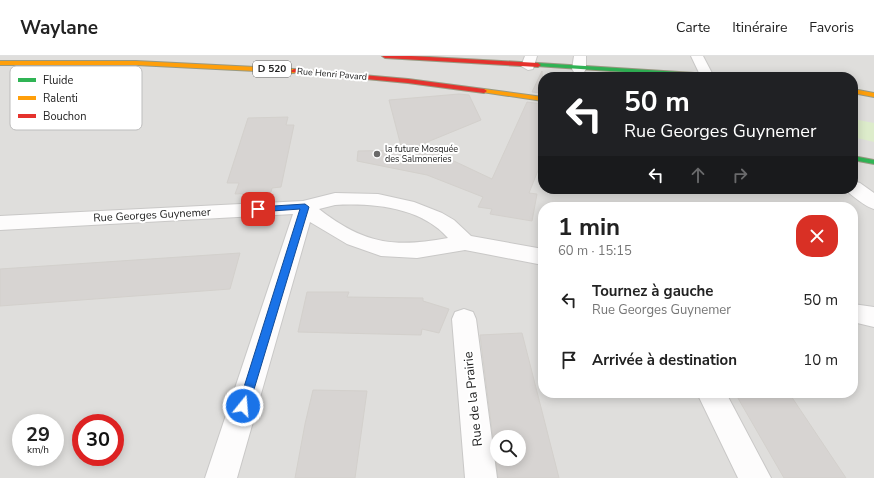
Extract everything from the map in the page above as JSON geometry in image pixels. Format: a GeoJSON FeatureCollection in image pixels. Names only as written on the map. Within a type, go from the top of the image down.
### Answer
{"type":"FeatureCollection","features":[{"type":"Feature","properties":{"kind":"main road"},"geometry":{"type":"LineString","coordinates":[[385,56],[529,61],[546,67],[577,67],[635,72]]}},
{"type":"Feature","properties":{"kind":"main road","name":"Rue Henri Pavard"},"geometry":{"type":"LineString","coordinates":[[0,63],[92,61],[190,64],[333,73],[467,87],[538,98]]}},
{"type":"Feature","properties":{"kind":"main road"},"geometry":{"type":"LineString","coordinates":[[142,66],[190,64]]}},
{"type":"Feature","properties":{"kind":"main road"},"geometry":{"type":"LineString","coordinates":[[858,92],[874,95]]}},
{"type":"Feature","properties":{"kind":"main road"},"geometry":{"type":"LineString","coordinates":[[858,159],[874,162]]}},
{"type":"Feature","properties":{"kind":"street"},"geometry":{"type":"LineString","coordinates":[[697,56],[704,72]]}},
{"type":"Feature","properties":{"kind":"street"},"geometry":{"type":"LineString","coordinates":[[858,190],[874,203]]}},
{"type":"Feature","properties":{"kind":"street","name":"Rue Georges Guynemer"},"geometry":{"type":"LineString","coordinates":[[0,223],[305,207],[334,199],[368,199],[400,203],[447,225],[464,242]]}},
{"type":"Feature","properties":{"kind":"street"},"geometry":{"type":"LineString","coordinates":[[221,478],[305,207],[322,222],[342,235],[381,248],[411,251],[464,242],[538,256]]}},
{"type":"Feature","properties":{"kind":"street"},"geometry":{"type":"LineString","coordinates":[[858,314],[874,317]]}},
{"type":"Feature","properties":{"kind":"street","name":"Rue de la Prairie"},"geometry":{"type":"LineString","coordinates":[[464,319],[481,478]]}},
{"type":"Feature","properties":{"kind":"street"},"geometry":{"type":"LineString","coordinates":[[714,398],[755,478]]}},
{"type":"Feature","properties":{"kind":"shaded area"},"geometry":{"type":"Polygon","coordinates":[[[0,56],[874,56],[874,478],[0,478],[0,56]]]}},
{"type":"Feature","properties":{"kind":"green space"},"geometry":{"type":"Polygon","coordinates":[[[858,120],[874,123],[874,142],[858,138],[858,120]]]}},
{"type":"Feature","properties":{"kind":"building"},"geometry":{"type":"Polygon","coordinates":[[[538,79],[538,93],[532,92],[538,79]]]}},
{"type":"Feature","properties":{"kind":"building"},"geometry":{"type":"Polygon","coordinates":[[[459,94],[469,95],[481,120],[420,145],[492,179],[527,102],[538,103],[538,170],[529,193],[537,194],[532,221],[490,214],[492,209],[478,207],[483,197],[427,175],[357,161],[358,151],[402,150],[389,100],[459,94]]]}},
{"type":"Feature","properties":{"kind":"building"},"geometry":{"type":"Polygon","coordinates":[[[288,117],[286,125],[294,125],[281,187],[272,188],[271,192],[235,194],[239,183],[227,183],[248,118],[288,117]]]}},
{"type":"Feature","properties":{"kind":"building"},"geometry":{"type":"Polygon","coordinates":[[[240,253],[230,289],[0,306],[0,269],[240,253]]]}},
{"type":"Feature","properties":{"kind":"building"},"geometry":{"type":"Polygon","coordinates":[[[307,292],[349,292],[347,297],[423,298],[423,301],[449,309],[439,333],[422,329],[421,335],[298,332],[307,292]]]}},
{"type":"Feature","properties":{"kind":"building"},"geometry":{"type":"Polygon","coordinates":[[[522,333],[559,478],[498,478],[496,466],[526,466],[526,430],[492,430],[480,335],[522,333]]]}},
{"type":"Feature","properties":{"kind":"building"},"geometry":{"type":"Polygon","coordinates":[[[313,390],[367,391],[355,478],[295,478],[313,390]]]}},
{"type":"Feature","properties":{"kind":"building"},"geometry":{"type":"Polygon","coordinates":[[[738,398],[792,398],[846,478],[784,478],[738,398]]]}},
{"type":"Feature","properties":{"kind":"traffic: fast"},"geometry":{"type":"LineString","coordinates":[[538,65],[648,72]]}},
{"type":"Feature","properties":{"kind":"traffic: fast"},"geometry":{"type":"LineString","coordinates":[[858,159],[874,162]]}},
{"type":"Feature","properties":{"kind":"traffic: slow"},"geometry":{"type":"LineString","coordinates":[[0,63],[136,63],[294,71]]}},
{"type":"Feature","properties":{"kind":"traffic: slow"},"geometry":{"type":"LineString","coordinates":[[484,91],[538,98]]}},
{"type":"Feature","properties":{"kind":"traffic: slow"},"geometry":{"type":"LineString","coordinates":[[858,92],[874,95]]}},
{"type":"Feature","properties":{"kind":"traffic: jam"},"geometry":{"type":"LineString","coordinates":[[385,56],[538,65]]}},
{"type":"Feature","properties":{"kind":"traffic: jam"},"geometry":{"type":"LineString","coordinates":[[294,71],[408,81],[484,91]]}},
{"type":"Feature","properties":{"kind":"place","name":"la future Mosquée des Salmoneries"},"geometry":{"type":"Point","coordinates":[377,154]}},
{"type":"Feature","properties":{"kind":"route"},"geometry":{"type":"LineString","coordinates":[[243,406],[305,207],[258,209]]}}]}
